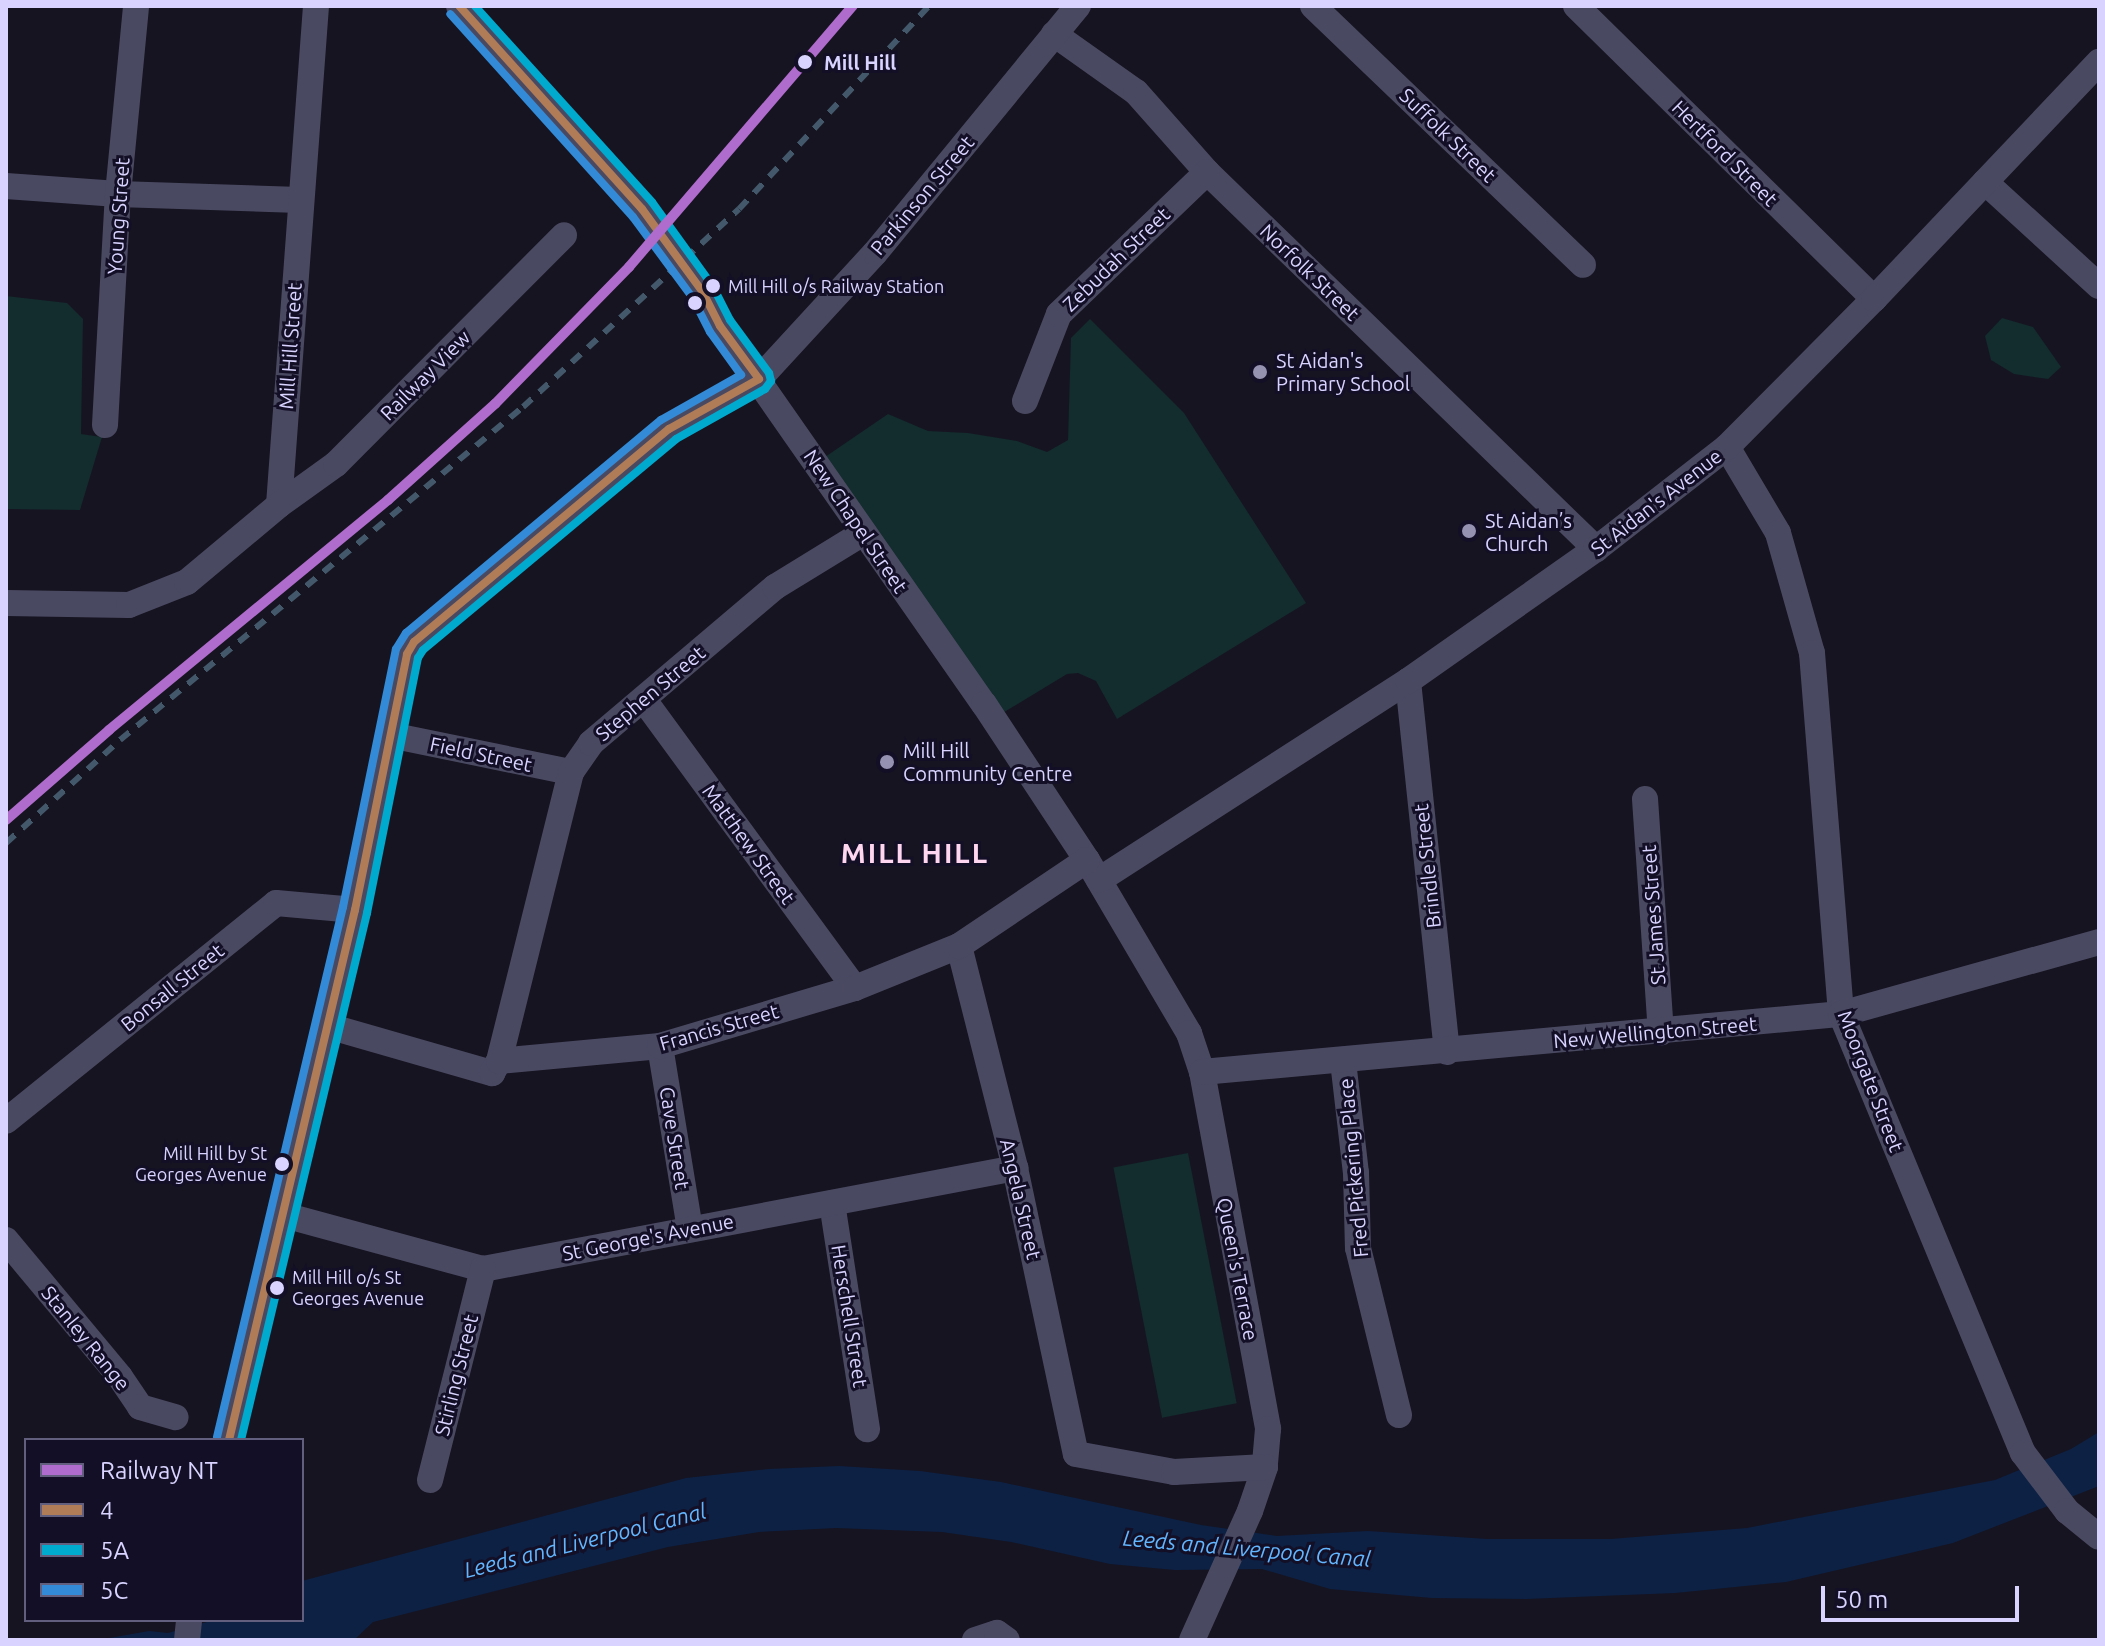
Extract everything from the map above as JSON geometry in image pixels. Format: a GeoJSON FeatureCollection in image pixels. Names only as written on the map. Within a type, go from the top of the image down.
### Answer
{"type":"FeatureCollection","features":[{"type":"Feature","properties":{"kind":"street","name":"Young Street"},"geometry":{"type":"LineString","coordinates":[[105,425],[118,194],[136,6]]}},
{"type":"Feature","properties":{"kind":"street","name":"Mill Hill Street"},"geometry":{"type":"LineString","coordinates":[[279,505],[316,6]]}},
{"type":"Feature","properties":{"kind":"street","name":"New Chapel Street"},"geometry":{"type":"LineString","coordinates":[[459,6],[642,209],[702,291],[720,326],[984,704],[1093,870],[1189,1033],[1202,1072]]}},
{"type":"Feature","properties":{"kind":"street","name":"Parkinson Street"},"geometry":{"type":"LineString","coordinates":[[229,1438],[355,910],[407,654],[414,642],[669,429],[759,379],[875,253],[1078,6]]}},
{"type":"Feature","properties":{"kind":"street","name":"Suffolk Street"},"geometry":{"type":"LineString","coordinates":[[1313,6],[1583,265]]}},
{"type":"Feature","properties":{"kind":"street","name":"Hertford Street"},"geometry":{"type":"LineString","coordinates":[[1576,6],[1874,299]]}},
{"type":"Feature","properties":{"kind":"street","name":"Norfolk Street"},"geometry":{"type":"LineString","coordinates":[[1054,34],[1136,92],[1207,172],[1596,549]]}},
{"type":"Feature","properties":{"kind":"street","name":"St Aidan's Avenue"},"geometry":{"type":"LineString","coordinates":[[1093,870],[1408,681],[1596,549],[1727,447],[1874,299],[2099,62]]}},
{"type":"Feature","properties":{"kind":"street","name":"Zebudah Street"},"geometry":{"type":"LineString","coordinates":[[1025,401],[1059,314],[1207,172]]}},
{"type":"Feature","properties":{"kind":"street"},"geometry":{"type":"LineString","coordinates":[[1985,182],[2099,286]]}},
{"type":"Feature","properties":{"kind":"street"},"geometry":{"type":"LineString","coordinates":[[6,186],[118,194],[300,200]]}},
{"type":"Feature","properties":{"kind":"street","name":"Railway View"},"geometry":{"type":"LineString","coordinates":[[279,505],[336,464],[564,235]]}},
{"type":"Feature","properties":{"kind":"street","name":"Moorgate Street"},"geometry":{"type":"LineString","coordinates":[[1727,447],[1778,533],[1812,653],[1841,1014],[2023,1453],[2067,1511],[2099,1537]]}},
{"type":"Feature","properties":{"kind":"street"},"geometry":{"type":"LineString","coordinates":[[6,603],[129,605],[187,582],[279,505]]}},
{"type":"Feature","properties":{"kind":"street","name":"Stephen Street"},"geometry":{"type":"LineString","coordinates":[[499,1061],[571,772],[591,743],[775,587],[863,533]]}},
{"type":"Feature","properties":{"kind":"street","name":"Brindle Street"},"geometry":{"type":"LineString","coordinates":[[1408,681],[1447,1052]]}},
{"type":"Feature","properties":{"kind":"street","name":"Matthew Street"},"geometry":{"type":"LineString","coordinates":[[644,700],[855,988]]}},
{"type":"Feature","properties":{"kind":"street","name":"Field Street"},"geometry":{"type":"LineString","coordinates":[[390,735],[571,772]]}},
{"type":"Feature","properties":{"kind":"street","name":"St James Street"},"geometry":{"type":"LineString","coordinates":[[1645,799],[1661,1032]]}},
{"type":"Feature","properties":{"kind":"street","name":"Francis Street"},"geometry":{"type":"LineString","coordinates":[[328,1026],[492,1073],[499,1061],[660,1046],[855,988],[959,946],[1093,870]]}},
{"type":"Feature","properties":{"kind":"street","name":"Bonsall Street"},"geometry":{"type":"LineString","coordinates":[[6,1121],[276,903],[355,910]]}},
{"type":"Feature","properties":{"kind":"street","name":"New Wellington Street"},"geometry":{"type":"LineString","coordinates":[[1202,1072],[1841,1014],[2099,942]]}},
{"type":"Feature","properties":{"kind":"street","name":"Angela Street"},"geometry":{"type":"LineString","coordinates":[[959,946],[1015,1168],[1076,1454],[1174,1472],[1265,1467]]}},
{"type":"Feature","properties":{"kind":"street","name":"Cave Street"},"geometry":{"type":"LineString","coordinates":[[660,1046],[690,1229]]}},
{"type":"Feature","properties":{"kind":"street","name":"Fred Pickering Place"},"geometry":{"type":"LineString","coordinates":[[1343,1061],[1356,1173],[1358,1248],[1399,1415]]}},
{"type":"Feature","properties":{"kind":"street","name":"Queen's Terrace"},"geometry":{"type":"LineString","coordinates":[[1192,1640],[1215,1596],[1250,1511],[1265,1467],[1268,1429],[1202,1072]]}},
{"type":"Feature","properties":{"kind":"street","name":"St George's Avenue"},"geometry":{"type":"LineString","coordinates":[[284,1215],[483,1269],[1015,1168]]}},
{"type":"Feature","properties":{"kind":"street","name":"Herschell Street"},"geometry":{"type":"LineString","coordinates":[[832,1203],[867,1429]]}},
{"type":"Feature","properties":{"kind":"street","name":"Stanley Range"},"geometry":{"type":"LineString","coordinates":[[6,1240],[120,1377],[140,1407],[176,1417]]}},
{"type":"Feature","properties":{"kind":"street","name":"Stirling Street"},"geometry":{"type":"LineString","coordinates":[[430,1480],[483,1269]]}},
{"type":"Feature","properties":{"kind":"street"},"geometry":{"type":"LineString","coordinates":[[975,1640],[997,1633],[1007,1640]]}},
{"type":"Feature","properties":{"kind":"green space"},"geometry":{"type":"Polygon","coordinates":[[[6,296],[67,303],[83,319],[81,434],[102,437],[80,510],[6,509],[6,296]]]}},
{"type":"Feature","properties":{"kind":"green space"},"geometry":{"type":"Polygon","coordinates":[[[2002,318],[2033,327],[2061,367],[2048,379],[2014,374],[1991,360],[1985,336],[2002,318]]]}},
{"type":"Feature","properties":{"kind":"green space"},"geometry":{"type":"Polygon","coordinates":[[[1090,319],[1184,413],[1306,603],[1117,719],[1096,681],[1078,673],[1067,674],[996,717],[825,457],[888,414],[928,431],[968,433],[1017,441],[1047,452],[1068,440],[1071,338],[1090,319]]]}},
{"type":"Feature","properties":{"kind":"green space"},"geometry":{"type":"Polygon","coordinates":[[[1188,1153],[1237,1403],[1162,1418],[1113,1168],[1188,1153]]]}},
{"type":"Feature","properties":{"kind":"water","name":"Leeds and Liverpool Canal"},"geometry":{"type":"Polygon","coordinates":[[[2099,1432],[2099,1486],[1953,1543],[1786,1582],[1675,1593],[1526,1599],[1432,1598],[1330,1589],[1262,1569],[1175,1570],[1110,1564],[1011,1542],[942,1532],[836,1528],[759,1532],[668,1547],[373,1622],[354,1640],[98,1640],[149,1631],[168,1633],[207,1622],[304,1622],[304,1580],[686,1478],[769,1469],[839,1466],[920,1471],[1001,1482],[1201,1525],[1277,1536],[1368,1531],[1487,1539],[1611,1539],[1747,1528],[1995,1480],[2071,1449],[2099,1432]]]}},
{"type":"Feature","properties":{"kind":"railway"},"geometry":{"type":"LineString","coordinates":[[6,843],[120,740],[523,407],[739,209],[929,6]]}},
{"type":"Feature","properties":{"kind":"rail line","name":"NT"},"geometry":{"type":"LineString","coordinates":[[6,820],[109,730],[388,500],[495,404],[629,267],[853,6]]}},
{"type":"Feature","properties":{"kind":"transit line","name":"4"},"geometry":{"type":"LineString","coordinates":[[229,1438],[355,910],[407,654],[414,642],[669,429],[759,379],[720,326],[702,291],[642,209],[459,6]]}},
{"type":"Feature","properties":{"kind":"transit line","name":"5A"},"geometry":{"type":"LineString","coordinates":[[241,1438],[367,913],[418,658],[423,650],[676,439],[765,389],[771,381],[769,373],[730,320],[712,285],[652,202],[475,6]]}},
{"type":"Feature","properties":{"kind":"transit line","name":"5C"},"geometry":{"type":"LineString","coordinates":[[217,1437],[343,907],[396,649],[406,633],[661,420],[741,375],[710,332],[692,297],[633,217],[450,14]]}},
{"type":"Feature","properties":{"kind":"place","name":"Mill Hill"},"geometry":{"type":"Point","coordinates":[805,62]}},
{"type":"Feature","properties":{"kind":"place","name":"Mill Hill o/s Railway Station"},"geometry":{"type":"Point","coordinates":[713,286]}},
{"type":"Feature","properties":{"kind":"place","name":"St Aidan's Primary School"},"geometry":{"type":"Point","coordinates":[1260,372]}},
{"type":"Feature","properties":{"kind":"place","name":"St Aidan’s Church"},"geometry":{"type":"Point","coordinates":[1469,531]}},
{"type":"Feature","properties":{"kind":"place","name":"Mill Hill Community Centre"},"geometry":{"type":"Point","coordinates":[887,762]}},
{"type":"Feature","properties":{"kind":"place","name":"Mill Hill by St Georges Avenue"},"geometry":{"type":"Point","coordinates":[282,1164]}},
{"type":"Feature","properties":{"kind":"place","name":"Mill Hill o/s St Georges Avenue"},"geometry":{"type":"Point","coordinates":[277,1288]}},
{"type":"Feature","properties":{"kind":"district","name":"MILL HILL"},"geometry":{"type":"Point","coordinates":[915,853]}}]}
